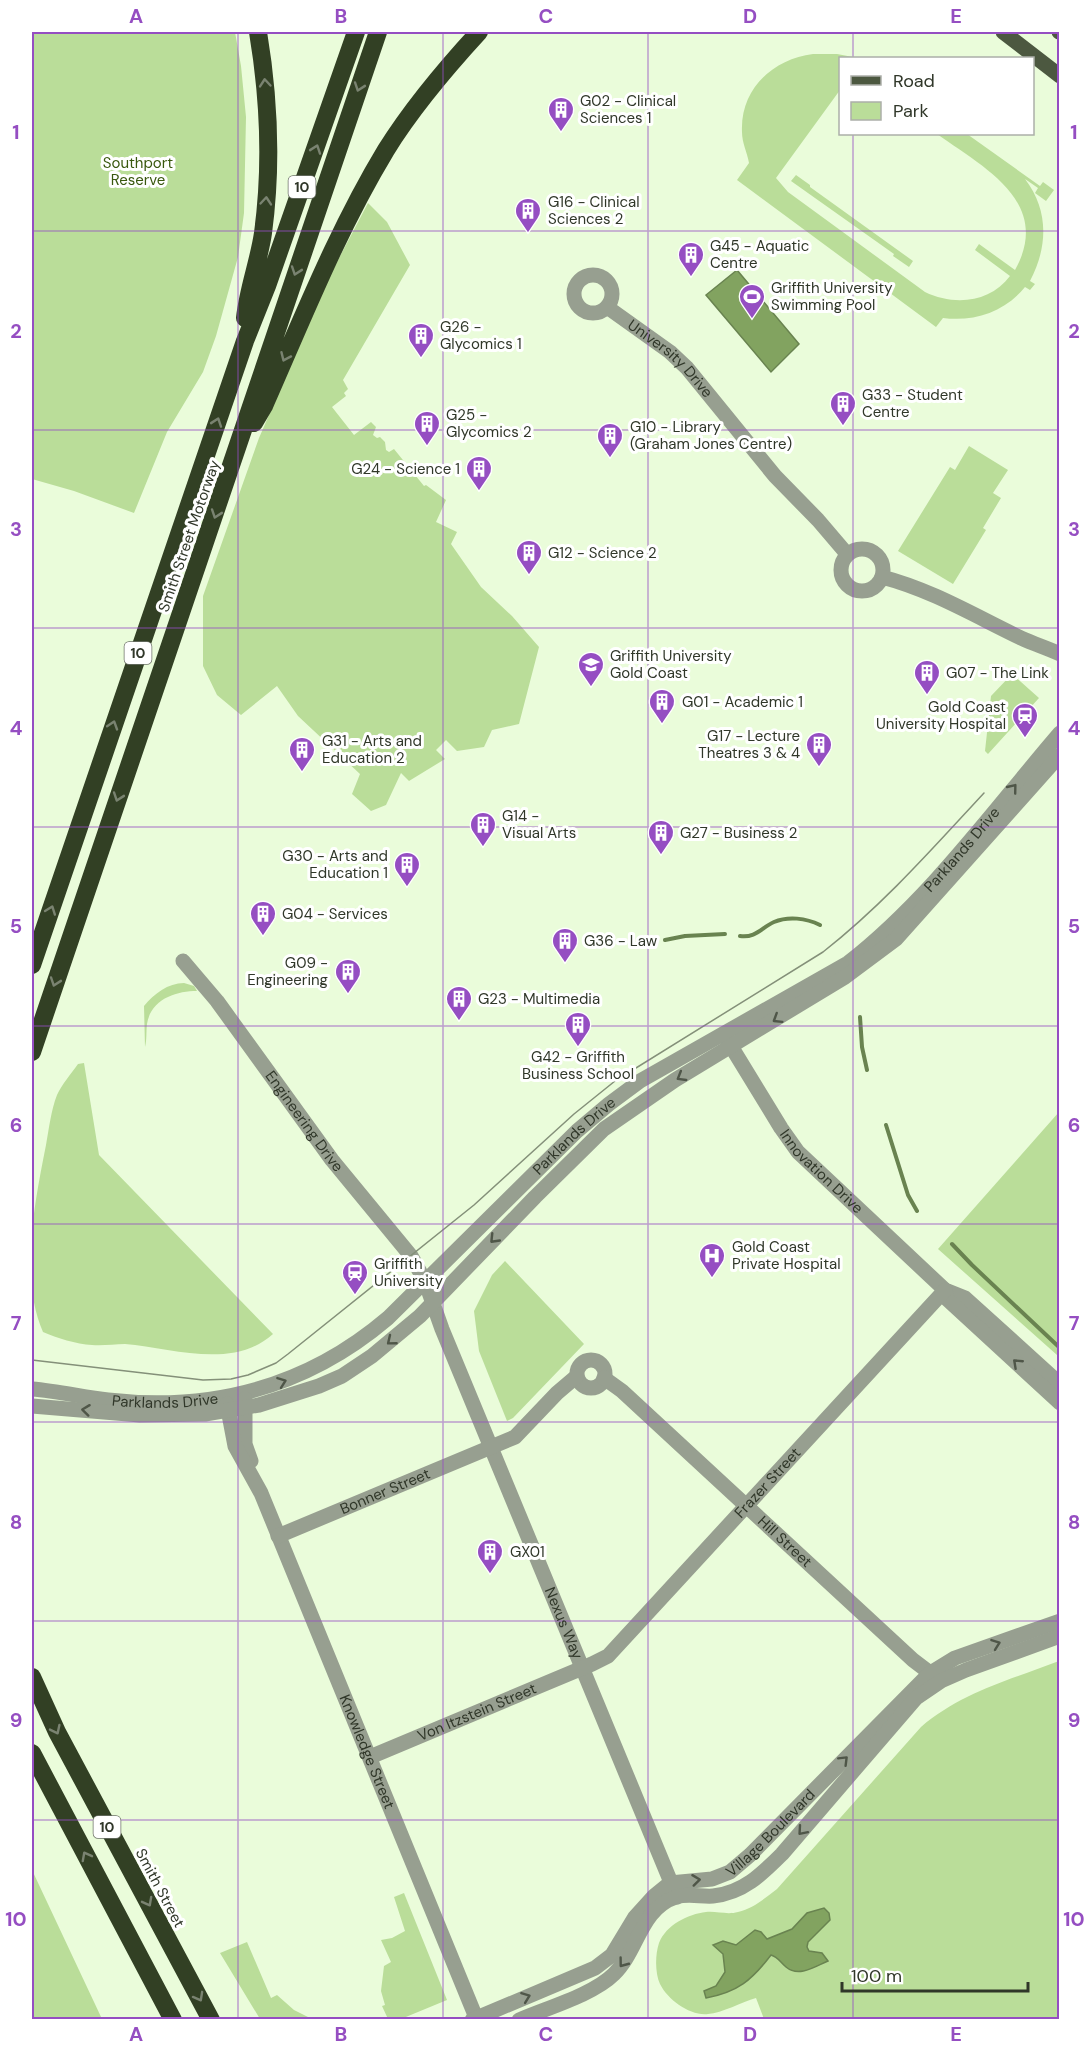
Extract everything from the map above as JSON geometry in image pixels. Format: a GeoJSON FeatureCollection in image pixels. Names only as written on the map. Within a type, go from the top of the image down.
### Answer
{"type":"FeatureCollection","features":[{"type":"Feature","properties":{"kind":"highway"},"geometry":{"type":"LineString","coordinates":[[245,341],[245,315],[263,234],[268,170],[267,99],[258,32]]}},
{"type":"Feature","properties":{"kind":"highway","name":"Smith Street Motorway"},"geometry":{"type":"LineString","coordinates":[[32,965],[245,341],[267,286],[356,32]]}},
{"type":"Feature","properties":{"kind":"highway","name":"Smith Street Motorway"},"geometry":{"type":"LineString","coordinates":[[32,1052],[378,32]]}},
{"type":"Feature","properties":{"kind":"highway"},"geometry":{"type":"LineString","coordinates":[[234,458],[264,406],[333,251],[366,185],[415,108],[479,32]]}},
{"type":"Feature","properties":{"kind":"highway","name":"Smith Street"},"geometry":{"type":"LineString","coordinates":[[32,1677],[67,1752],[211,2019]]}},
{"type":"Feature","properties":{"kind":"highway","name":"10"},"geometry":{"type":"LineString","coordinates":[[32,1753],[173,2019]]}},
{"type":"Feature","properties":{"kind":"main road"},"geometry":{"type":"LineString","coordinates":[[1003,32],[1059,76]]}},
{"type":"Feature","properties":{"kind":"street","name":"University Drive"},"geometry":{"type":"LineString","coordinates":[[607,307],[670,352],[687,368],[775,476],[819,520],[847,554]]}},
{"type":"Feature","properties":{"kind":"street"},"geometry":{"type":"LineString","coordinates":[[860,548],[873,552],[882,562],[882,577],[879,583],[867,591],[847,586],[840,567],[847,554],[860,548]]}},
{"type":"Feature","properties":{"kind":"street"},"geometry":{"type":"LineString","coordinates":[[882,577],[916,586],[987,619],[1021,638],[1059,654]]}},
{"type":"Feature","properties":{"kind":"street"},"geometry":{"type":"LineString","coordinates":[[1021,638],[1059,667]]}},
{"type":"Feature","properties":{"kind":"street","name":"Parklands Drive"},"geometry":{"type":"LineString","coordinates":[[245,1401],[301,1375],[356,1344],[388,1318],[593,1117],[640,1081],[848,963],[892,926],[992,814],[1059,733]]}},
{"type":"Feature","properties":{"kind":"street","name":"Parklands Drive"},"geometry":{"type":"LineString","coordinates":[[32,1406],[173,1416],[319,1386],[342,1376],[387,1345],[420,1316],[604,1129],[675,1080],[845,977],[896,939],[1059,755]]}},
{"type":"Feature","properties":{"kind":"street","name":"Engineering Drive"},"geometry":{"type":"LineString","coordinates":[[183,960],[217,1001],[332,1160],[411,1256],[425,1281]]}},
{"type":"Feature","properties":{"kind":"street","name":"Innovation Drive"},"geometry":{"type":"LineString","coordinates":[[723,1034],[798,1152],[945,1290],[965,1298],[1059,1384]]}},
{"type":"Feature","properties":{"kind":"street","name":"Nexus Way"},"geometry":{"type":"LineString","coordinates":[[425,1281],[434,1301],[442,1329],[673,1890]]}},
{"type":"Feature","properties":{"kind":"street","name":"Innovation Drive"},"geometry":{"type":"LineString","coordinates":[[945,1290],[947,1299],[1059,1403]]}},
{"type":"Feature","properties":{"kind":"street","name":"Frazer Street"},"geometry":{"type":"LineString","coordinates":[[582,1669],[612,1652],[945,1290]]}},
{"type":"Feature","properties":{"kind":"street"},"geometry":{"type":"LineString","coordinates":[[593,1360],[603,1368],[604,1378],[598,1386],[588,1387],[581,1384],[577,1376],[579,1366],[584,1362],[593,1360]]}},
{"type":"Feature","properties":{"kind":"street"},"geometry":{"type":"LineString","coordinates":[[491,1448],[519,1434],[557,1393],[577,1376]]}},
{"type":"Feature","properties":{"kind":"street","name":"Hill Street"},"geometry":{"type":"LineString","coordinates":[[604,1378],[622,1391],[935,1677]]}},
{"type":"Feature","properties":{"kind":"street","name":"Parklands Drive"},"geometry":{"type":"LineString","coordinates":[[32,1389],[136,1402],[227,1405]]}},
{"type":"Feature","properties":{"kind":"street","name":"Knowledge Street"},"geometry":{"type":"LineString","coordinates":[[245,1401],[245,1444],[255,1471],[257,1487]]}},
{"type":"Feature","properties":{"kind":"street","name":"Knowledge Street"},"geometry":{"type":"LineString","coordinates":[[227,1405],[235,1446],[257,1487],[278,1536],[475,2019]]}},
{"type":"Feature","properties":{"kind":"street","name":"Bonner Street"},"geometry":{"type":"LineString","coordinates":[[278,1536],[491,1448]]}},
{"type":"Feature","properties":{"kind":"street","name":"Village Boulevard"},"geometry":{"type":"LineString","coordinates":[[673,1890],[730,1872],[955,1658],[1059,1621]]}},
{"type":"Feature","properties":{"kind":"street","name":"Village Boulevard"},"geometry":{"type":"LineString","coordinates":[[673,1890],[715,1896],[744,1887],[782,1854],[935,1677],[1059,1636]]}},
{"type":"Feature","properties":{"kind":"street","name":"Von Itzstein Street"},"geometry":{"type":"LineString","coordinates":[[370,1757],[582,1669]]}},
{"type":"Feature","properties":{"kind":"street"},"geometry":{"type":"LineString","coordinates":[[475,2019],[595,1968],[612,1955],[635,1917],[654,1896],[673,1890]]}},
{"type":"Feature","properties":{"kind":"street"},"geometry":{"type":"LineString","coordinates":[[519,2019],[591,1990],[615,1974],[629,1954],[641,1928],[673,1890]]}},
{"type":"Feature","properties":{"kind":"green space","name":"Southport Reserve"},"geometry":{"type":"Polygon","coordinates":[[[32,32],[235,32],[246,117],[244,213],[238,257],[216,336],[203,372],[167,432],[134,513],[74,491],[32,479],[32,32]]]}},
{"type":"Feature","properties":{"kind":"green space"},"geometry":{"type":"Polygon","coordinates":[[[813,54],[837,54],[853,57],[839,57],[839,91],[776,178],[788,192],[925,292],[959,300],[982,297],[1002,285],[1010,276],[975,250],[979,244],[1015,270],[1024,246],[1025,225],[1019,206],[1008,189],[974,160],[938,135],[968,135],[1040,186],[1043,182],[1054,190],[1046,201],[1035,193],[1038,188],[1025,179],[1038,203],[1043,229],[1040,255],[1030,281],[1035,284],[1030,290],[1025,287],[1008,303],[988,313],[977,317],[943,318],[936,327],[737,180],[749,163],[742,136],[747,102],[753,90],[772,70],[798,57],[813,54]]]}},
{"type":"Feature","properties":{"kind":"green space"},"geometry":{"type":"Polygon","coordinates":[[[796,175],[913,261],[909,267],[791,181],[796,175]]]}},
{"type":"Feature","properties":{"kind":"green space"},"geometry":{"type":"Polygon","coordinates":[[[368,203],[387,222],[410,265],[343,380],[348,389],[344,393],[346,396],[332,407],[354,435],[371,422],[376,427],[373,435],[385,442],[386,450],[389,452],[394,449],[424,486],[426,485],[446,500],[436,522],[457,532],[451,544],[481,587],[512,616],[539,647],[519,724],[492,730],[484,747],[457,751],[446,740],[436,750],[445,759],[409,781],[401,773],[386,805],[371,811],[352,794],[360,774],[298,716],[277,686],[241,715],[217,695],[203,666],[203,596],[259,438],[327,281],[368,203]]]}},
{"type":"Feature","properties":{"kind":"green space"},"geometry":{"type":"Polygon","coordinates":[[[969,446],[1008,470],[993,493],[1001,498],[983,528],[986,530],[953,584],[898,551],[950,467],[955,470],[969,446]]]}},
{"type":"Feature","properties":{"kind":"green space"},"geometry":{"type":"Polygon","coordinates":[[[1012,674],[1039,698],[988,754],[985,751],[991,696],[1012,674]]]}},
{"type":"Feature","properties":{"kind":"green space"},"geometry":{"type":"Polygon","coordinates":[[[178,983],[194,986],[197,991],[173,995],[154,1008],[149,1015],[145,1047],[144,1006],[162,990],[178,983]]]}},
{"type":"Feature","properties":{"kind":"green space"},"geometry":{"type":"Polygon","coordinates":[[[84,1063],[99,1155],[273,1334],[257,1345],[240,1351],[202,1354],[125,1344],[86,1344],[43,1332],[32,1287],[31,1239],[34,1214],[57,1095],[78,1064],[84,1063]]]}},
{"type":"Feature","properties":{"kind":"green space"},"geometry":{"type":"Polygon","coordinates":[[[1059,1112],[1060,1352],[1057,1355],[938,1249],[1059,1112]]]}},
{"type":"Feature","properties":{"kind":"green space"},"geometry":{"type":"Polygon","coordinates":[[[505,1261],[584,1344],[513,1418],[507,1421],[479,1351],[474,1311],[492,1275],[505,1261]]]}},
{"type":"Feature","properties":{"kind":"green space"},"geometry":{"type":"Polygon","coordinates":[[[1059,1661],[1059,2019],[764,2019],[756,1998],[719,2012],[701,2014],[687,2010],[668,1996],[658,1980],[656,1958],[662,1937],[672,1926],[678,1921],[699,1913],[734,1913],[759,1902],[777,1889],[921,1727],[970,1696],[1059,1661]]]}},
{"type":"Feature","properties":{"kind":"green space"},"geometry":{"type":"Polygon","coordinates":[[[32,1870],[102,2019],[32,2019],[32,1870]]]}},
{"type":"Feature","properties":{"kind":"green space"},"geometry":{"type":"Polygon","coordinates":[[[404,1893],[447,2000],[401,2019],[388,2019],[382,2006],[385,2005],[381,1991],[384,1966],[391,1962],[381,1940],[392,1938],[405,1931],[394,1897],[404,1893]]]}},
{"type":"Feature","properties":{"kind":"green space"},"geometry":{"type":"Polygon","coordinates":[[[247,1942],[271,1998],[277,1995],[294,2010],[312,2019],[260,2019],[220,1953],[247,1942]]]}},
{"type":"Feature","properties":{"kind":"shaded area","name":"Griffith University Swimming Pool"},"geometry":{"type":"Polygon","coordinates":[[[737,270],[799,344],[771,372],[706,295],[737,270]]]}},
{"type":"Feature","properties":{"kind":"shaded area"},"geometry":{"type":"Polygon","coordinates":[[[824,1908],[829,1913],[830,1920],[808,1942],[807,1947],[809,1951],[822,1953],[828,1961],[807,1970],[796,1971],[786,1967],[771,1955],[743,1984],[727,1992],[706,1998],[704,1991],[716,1986],[725,1972],[723,1954],[713,1945],[723,1941],[736,1945],[755,1930],[761,1932],[767,1939],[792,1929],[807,1913],[824,1908]]]}},
{"type":"Feature","properties":{"kind":"waterway"},"geometry":{"type":"LineString","coordinates":[[740,936],[754,934],[774,922],[791,918],[803,919],[820,925]]}},
{"type":"Feature","properties":{"kind":"waterway"},"geometry":{"type":"LineString","coordinates":[[665,940],[685,936],[725,934]]}},
{"type":"Feature","properties":{"kind":"waterway"},"geometry":{"type":"LineString","coordinates":[[860,1017],[862,1047],[867,1070]]}},
{"type":"Feature","properties":{"kind":"waterway"},"geometry":{"type":"LineString","coordinates":[[886,1125],[908,1195],[917,1211]]}},
{"type":"Feature","properties":{"kind":"waterway"},"geometry":{"type":"LineString","coordinates":[[952,1244],[1060,1348]]}},
{"type":"Feature","properties":{"kind":"tram line"},"geometry":{"type":"LineString","coordinates":[[32,1360],[203,1380],[231,1379],[248,1375],[276,1363],[474,1205],[574,1114],[615,1081],[823,952],[887,896],[984,793]]}},
{"type":"Feature","properties":{"kind":"place","name":"G02 - Clinical Sciences 1"},"geometry":{"type":"Point","coordinates":[561,133]}},
{"type":"Feature","properties":{"kind":"place","name":"G16 - Clinical Sciences 2"},"geometry":{"type":"Point","coordinates":[528,234]}},
{"type":"Feature","properties":{"kind":"place","name":"G45 - Aquatic Centre"},"geometry":{"type":"Point","coordinates":[691,278]}},
{"type":"Feature","properties":{"kind":"place","name":"Griffith University Swimming Pool"},"geometry":{"type":"Point","coordinates":[752,320]}},
{"type":"Feature","properties":{"kind":"place","name":"G26 - Glycomics 1"},"geometry":{"type":"Point","coordinates":[421,359]}},
{"type":"Feature","properties":{"kind":"place","name":"G33 - Student Centre"},"geometry":{"type":"Point","coordinates":[843,427]}},
{"type":"Feature","properties":{"kind":"place","name":"G25 - Glycomics 2"},"geometry":{"type":"Point","coordinates":[427,447]}},
{"type":"Feature","properties":{"kind":"place","name":"G10 - Library (Graham Jones Centre)"},"geometry":{"type":"Point","coordinates":[610,459]}},
{"type":"Feature","properties":{"kind":"place","name":"G24 - Science 1"},"geometry":{"type":"Point","coordinates":[479,492]}},
{"type":"Feature","properties":{"kind":"place","name":"G12 - Science 2"},"geometry":{"type":"Point","coordinates":[529,576]}},
{"type":"Feature","properties":{"kind":"place","name":"Griffith University Gold Coast"},"geometry":{"type":"Point","coordinates":[591,688]}},
{"type":"Feature","properties":{"kind":"place","name":"G07 - The Link"},"geometry":{"type":"Point","coordinates":[927,696]}},
{"type":"Feature","properties":{"kind":"place","name":"G01 - Academic 1"},"geometry":{"type":"Point","coordinates":[662,725]}},
{"type":"Feature","properties":{"kind":"place","name":"Gold Coast University Hospital"},"geometry":{"type":"Point","coordinates":[1025,739]}},
{"type":"Feature","properties":{"kind":"place","name":"G17 - Lecture Theatres 3 & 4"},"geometry":{"type":"Point","coordinates":[819,768]}},
{"type":"Feature","properties":{"kind":"place","name":"G31 - Arts and Education 2"},"geometry":{"type":"Point","coordinates":[302,773]}},
{"type":"Feature","properties":{"kind":"place","name":"G14 - Visual Arts"},"geometry":{"type":"Point","coordinates":[483,848]}},
{"type":"Feature","properties":{"kind":"place","name":"G27 - Business 2"},"geometry":{"type":"Point","coordinates":[661,856]}},
{"type":"Feature","properties":{"kind":"place","name":"G30 - Arts and Education 1"},"geometry":{"type":"Point","coordinates":[407,888]}},
{"type":"Feature","properties":{"kind":"place","name":"G04 - Services"},"geometry":{"type":"Point","coordinates":[263,937]}},
{"type":"Feature","properties":{"kind":"place","name":"G36 - Law"},"geometry":{"type":"Point","coordinates":[565,964]}},
{"type":"Feature","properties":{"kind":"place","name":"G09 - Engineering"},"geometry":{"type":"Point","coordinates":[348,995]}},
{"type":"Feature","properties":{"kind":"place","name":"G23 - Multimedia"},"geometry":{"type":"Point","coordinates":[459,1022]}},
{"type":"Feature","properties":{"kind":"place","name":"G42 - Griffith Business School"},"geometry":{"type":"Point","coordinates":[578,1048]}},
{"type":"Feature","properties":{"kind":"place","name":"Gold Coast Private Hospital"},"geometry":{"type":"Point","coordinates":[712,1279]}},
{"type":"Feature","properties":{"kind":"place","name":"Griffith University"},"geometry":{"type":"Point","coordinates":[355,1296]}},
{"type":"Feature","properties":{"kind":"place","name":"GX01"},"geometry":{"type":"Point","coordinates":[490,1575]}}]}
